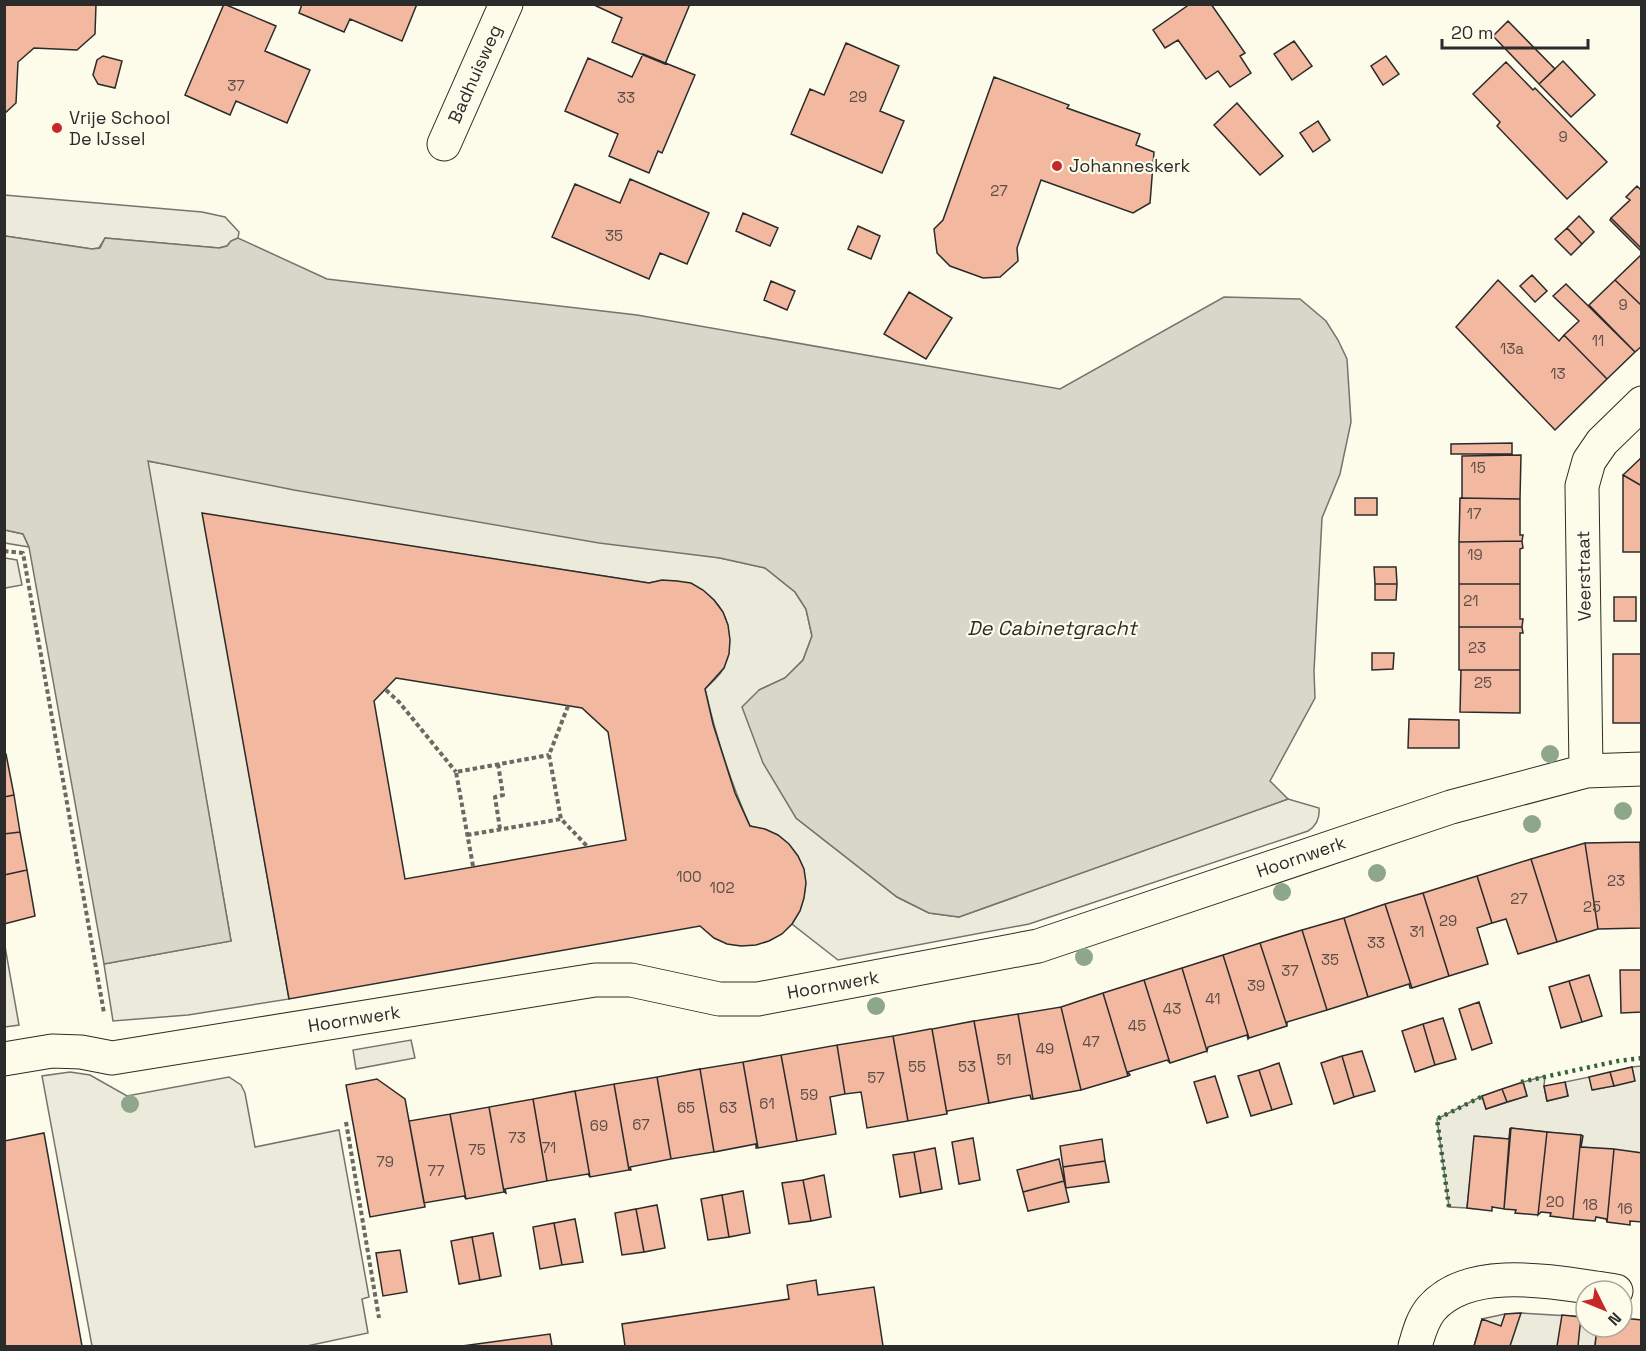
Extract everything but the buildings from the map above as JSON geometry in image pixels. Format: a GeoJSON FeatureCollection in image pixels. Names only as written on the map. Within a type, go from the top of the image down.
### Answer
{"type":"FeatureCollection","features":[{"type":"Feature","properties":{"kind":"street","name":"Badhuisweg"},"geometry":{"type":"LineString","coordinates":[[444,144],[506,4]]}},
{"type":"Feature","properties":{"kind":"street","name":"Veerstraat"},"geometry":{"type":"LineString","coordinates":[[1586,771],[1582,486],[1589,461],[1602,442],[1641,403]]}},
{"type":"Feature","properties":{"kind":"street","name":"Hoornwerk"},"geometry":{"type":"LineString","coordinates":[[4,1059],[52,1051],[81,1052],[112,1058],[595,980],[631,980],[719,999],[758,999],[1038,946],[1451,807],[1586,771],[1641,769]]}},
{"type":"Feature","properties":{"kind":"street"},"geometry":{"type":"LineString","coordinates":[[1415,1347],[1422,1323],[1430,1310],[1443,1297],[1460,1288],[1481,1283],[1514,1280],[1574,1286]]}},
{"type":"Feature","properties":{"kind":"path"},"geometry":{"type":"LineString","coordinates":[[4,551],[23,554],[112,1058]]}},
{"type":"Feature","properties":{"kind":"path"},"geometry":{"type":"LineString","coordinates":[[386,690],[399,702],[456,772],[473,866]]}},
{"type":"Feature","properties":{"kind":"path"},"geometry":{"type":"LineString","coordinates":[[568,706],[549,755],[561,819],[587,846]]}},
{"type":"Feature","properties":{"kind":"path"},"geometry":{"type":"LineString","coordinates":[[456,772],[549,755]]}},
{"type":"Feature","properties":{"kind":"path"},"geometry":{"type":"LineString","coordinates":[[498,764],[503,795],[495,797],[500,829]]}},
{"type":"Feature","properties":{"kind":"path"},"geometry":{"type":"LineString","coordinates":[[467,835],[561,819]]}},
{"type":"Feature","properties":{"kind":"path"},"geometry":{"type":"LineString","coordinates":[[346,1122],[379,1318]]}},
{"type":"Feature","properties":{"kind":"shaded area"},"geometry":{"type":"Polygon","coordinates":[[[4,195],[202,212],[225,217],[239,232],[238,238],[227,246],[219,248],[105,238],[99,248],[92,249],[5,236],[4,195]]]}},
{"type":"Feature","properties":{"kind":"shaded area"},"geometry":{"type":"Polygon","coordinates":[[[147,461],[720,558],[765,568],[795,592],[806,609],[812,636],[803,660],[785,678],[759,690],[796,818],[897,897],[929,913],[959,917],[1288,799],[1319,808],[1318,818],[1308,831],[1029,924],[838,960],[792,924],[801,908],[805,892],[805,876],[801,862],[782,839],[750,826],[730,776],[705,689],[724,667],[729,633],[726,618],[708,595],[681,582],[649,583],[203,514],[289,999],[188,1015],[113,1021],[104,964],[231,941],[147,461]]]}},
{"type":"Feature","properties":{"kind":"shaded area"},"geometry":{"type":"Polygon","coordinates":[[[5,530],[23,534],[29,547],[5,543],[5,530]]]}},
{"type":"Feature","properties":{"kind":"shaded area"},"geometry":{"type":"Polygon","coordinates":[[[5,558],[17,560],[22,585],[5,588],[5,558]]]}},
{"type":"Feature","properties":{"kind":"shaded area"},"geometry":{"type":"Polygon","coordinates":[[[4,941],[19,1025],[5,1027],[4,1027],[4,941]]]}},
{"type":"Feature","properties":{"kind":"shaded area"},"geometry":{"type":"Polygon","coordinates":[[[411,1040],[415,1058],[356,1069],[353,1050],[411,1040]]]}},
{"type":"Feature","properties":{"kind":"shaded area"},"geometry":{"type":"Polygon","coordinates":[[[1641,1066],[1641,1153],[1581,1147],[1582,1136],[1511,1128],[1509,1139],[1475,1136],[1467,1208],[1449,1207],[1437,1119],[1482,1096],[1486,1109],[1527,1096],[1523,1082],[1545,1076],[1547,1101],[1568,1096],[1565,1082],[1589,1077],[1593,1090],[1634,1081],[1632,1067],[1641,1066]]]}},
{"type":"Feature","properties":{"kind":"shaded area"},"geometry":{"type":"Polygon","coordinates":[[[70,1072],[90,1075],[127,1096],[229,1077],[241,1085],[245,1093],[255,1147],[339,1130],[369,1297],[362,1299],[368,1333],[307,1346],[92,1346],[42,1076],[70,1072]]]}},
{"type":"Feature","properties":{"kind":"shaded area"},"geometry":{"type":"Polygon","coordinates":[[[1505,1314],[1574,1316],[1574,1339],[1596,1339],[1595,1346],[1474,1346],[1482,1319],[1505,1314]]]}},
{"type":"Feature","properties":{"kind":"water","name":"De Cabinetgracht"},"geometry":{"type":"Polygon","coordinates":[[[5,236],[92,249],[100,248],[105,238],[219,248],[227,246],[238,238],[327,279],[637,315],[1060,389],[1224,297],[1300,299],[1326,321],[1347,359],[1351,422],[1340,474],[1322,518],[1314,671],[1315,698],[1270,781],[1288,799],[959,917],[929,913],[897,897],[796,818],[763,763],[742,707],[759,690],[785,678],[803,660],[812,636],[806,609],[795,592],[765,568],[720,558],[599,543],[294,490],[148,461],[231,941],[104,964],[29,547],[23,534],[5,530],[5,236]]]}},
{"type":"Feature","properties":{"kind":"hedge"},"geometry":{"type":"LineString","coordinates":[[1521,1082],[1642,1058]]}},
{"type":"Feature","properties":{"kind":"hedge"},"geometry":{"type":"LineString","coordinates":[[1449,1207],[1437,1119],[1485,1095]]}},
{"type":"Feature","properties":{"kind":"place","name":"Vrije School De IJssel"},"geometry":{"type":"Point","coordinates":[57,128]}},
{"type":"Feature","properties":{"kind":"place","name":"Johanneskerk"},"geometry":{"type":"Point","coordinates":[1057,166]}}]}
